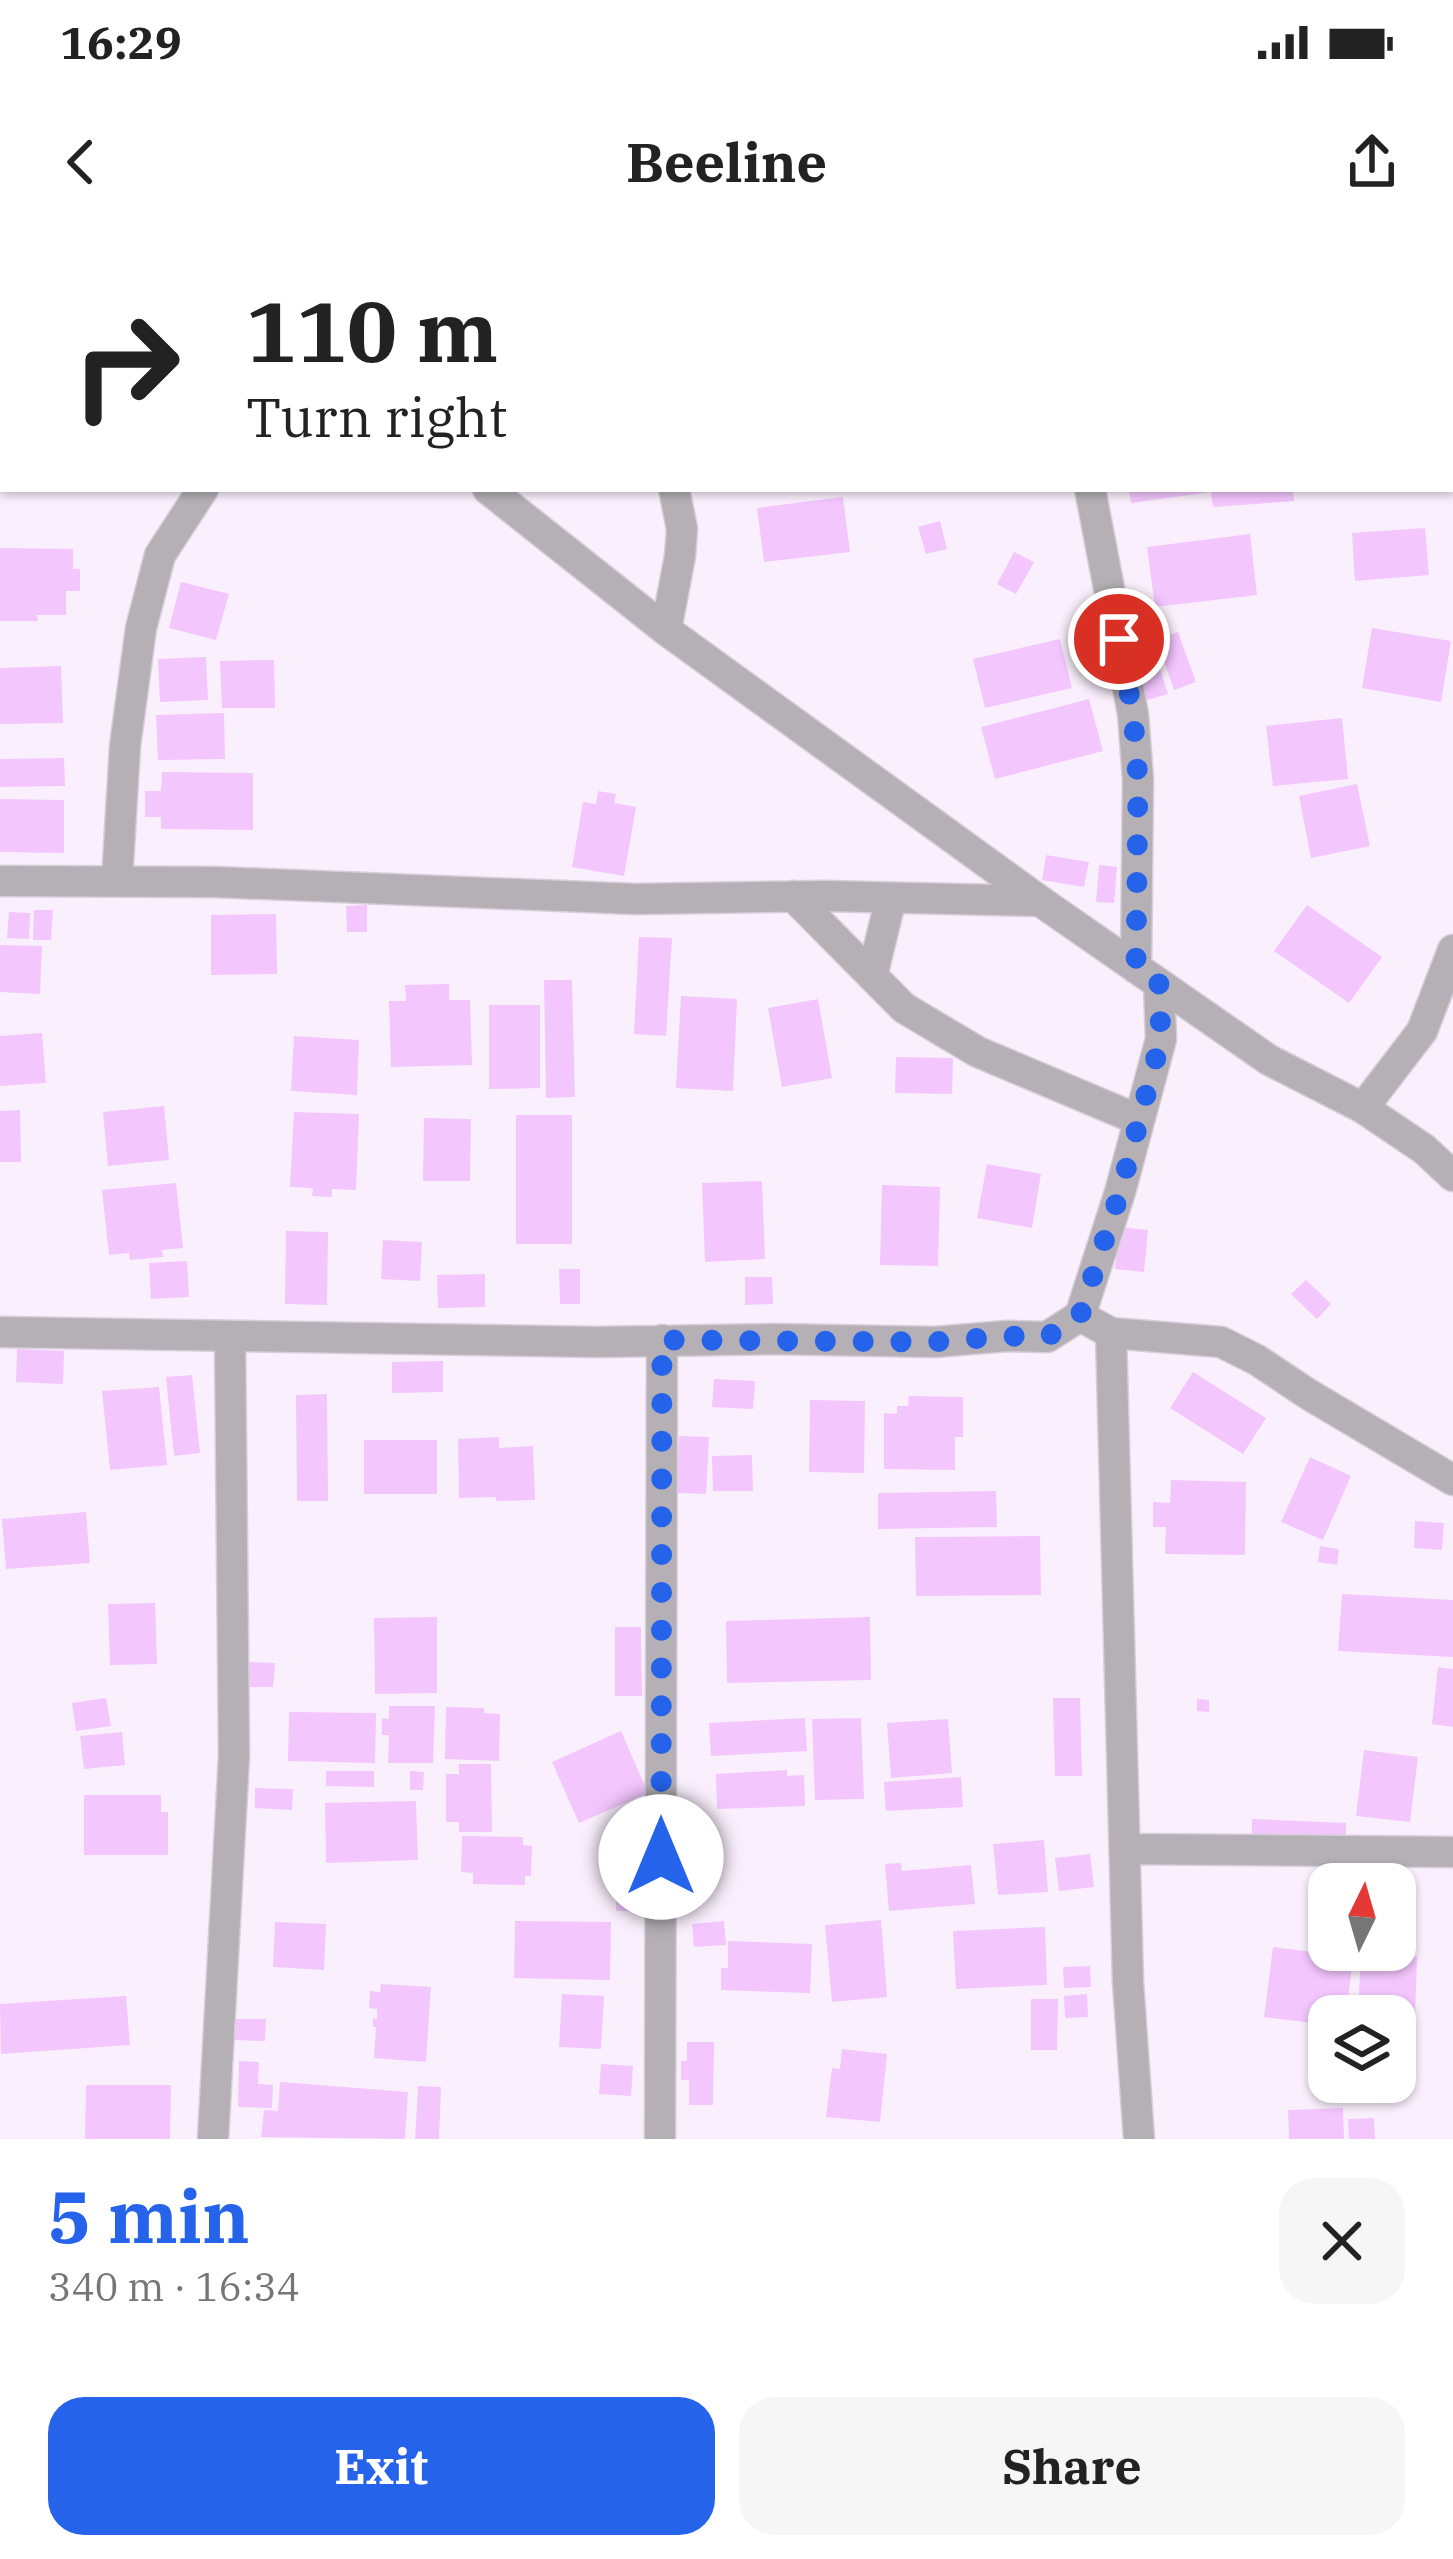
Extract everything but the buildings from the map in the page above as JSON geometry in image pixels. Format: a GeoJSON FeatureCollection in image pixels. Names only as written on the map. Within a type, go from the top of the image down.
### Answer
{"type":"FeatureCollection","features":[{"type":"Feature","properties":{"kind":"street"},"geometry":{"type":"LineString","coordinates":[[117,881],[125,746],[141,628],[160,554],[201,492]]}},
{"type":"Feature","properties":{"kind":"street"},"geometry":{"type":"LineString","coordinates":[[492,492],[666,630],[1040,901],[1269,1060],[1364,1108],[1424,1149],[1453,1176]]}},
{"type":"Feature","properties":{"kind":"street"},"geometry":{"type":"LineString","coordinates":[[666,630],[682,529],[675,492]]}},
{"type":"Feature","properties":{"kind":"street"},"geometry":{"type":"LineString","coordinates":[[0,1332],[934,1342],[1047,1337],[1080,1316],[1161,1039],[1148,976],[1133,714],[1091,492]]}},
{"type":"Feature","properties":{"kind":"street"},"geometry":{"type":"LineString","coordinates":[[0,881],[215,882],[634,899],[793,896],[1040,901]]}},
{"type":"Feature","properties":{"kind":"street"},"geometry":{"type":"LineString","coordinates":[[793,896],[904,1008],[978,1052],[1139,1120]]}},
{"type":"Feature","properties":{"kind":"street"},"geometry":{"type":"LineString","coordinates":[[872,976],[891,898]]}},
{"type":"Feature","properties":{"kind":"street"},"geometry":{"type":"LineString","coordinates":[[1364,1108],[1422,1031],[1453,950]]}},
{"type":"Feature","properties":{"kind":"street"},"geometry":{"type":"LineString","coordinates":[[1161,1039],[1223,1029]]}},
{"type":"Feature","properties":{"kind":"street"},"geometry":{"type":"LineString","coordinates":[[1080,1316],[1111,1333],[1221,1342],[1453,1480]]}},
{"type":"Feature","properties":{"kind":"street"},"geometry":{"type":"LineString","coordinates":[[1111,1333],[1129,1982],[1138,2139]]}},
{"type":"Feature","properties":{"kind":"street"},"geometry":{"type":"LineString","coordinates":[[213,2139],[234,1756],[230,1337]]}},
{"type":"Feature","properties":{"kind":"street"},"geometry":{"type":"LineString","coordinates":[[660,2139],[662,1340]]}},
{"type":"Feature","properties":{"kind":"street"},"geometry":{"type":"LineString","coordinates":[[1125,1849],[1453,1852]]}},
{"type":"Feature","properties":{"kind":"route"},"geometry":{"type":"LineString","coordinates":[[661,1857],[662,1340],[934,1342],[1047,1337],[1080,1316],[1161,1039],[1159,984],[1136,968],[1138,779],[1133,714],[1119,639]]}}]}
